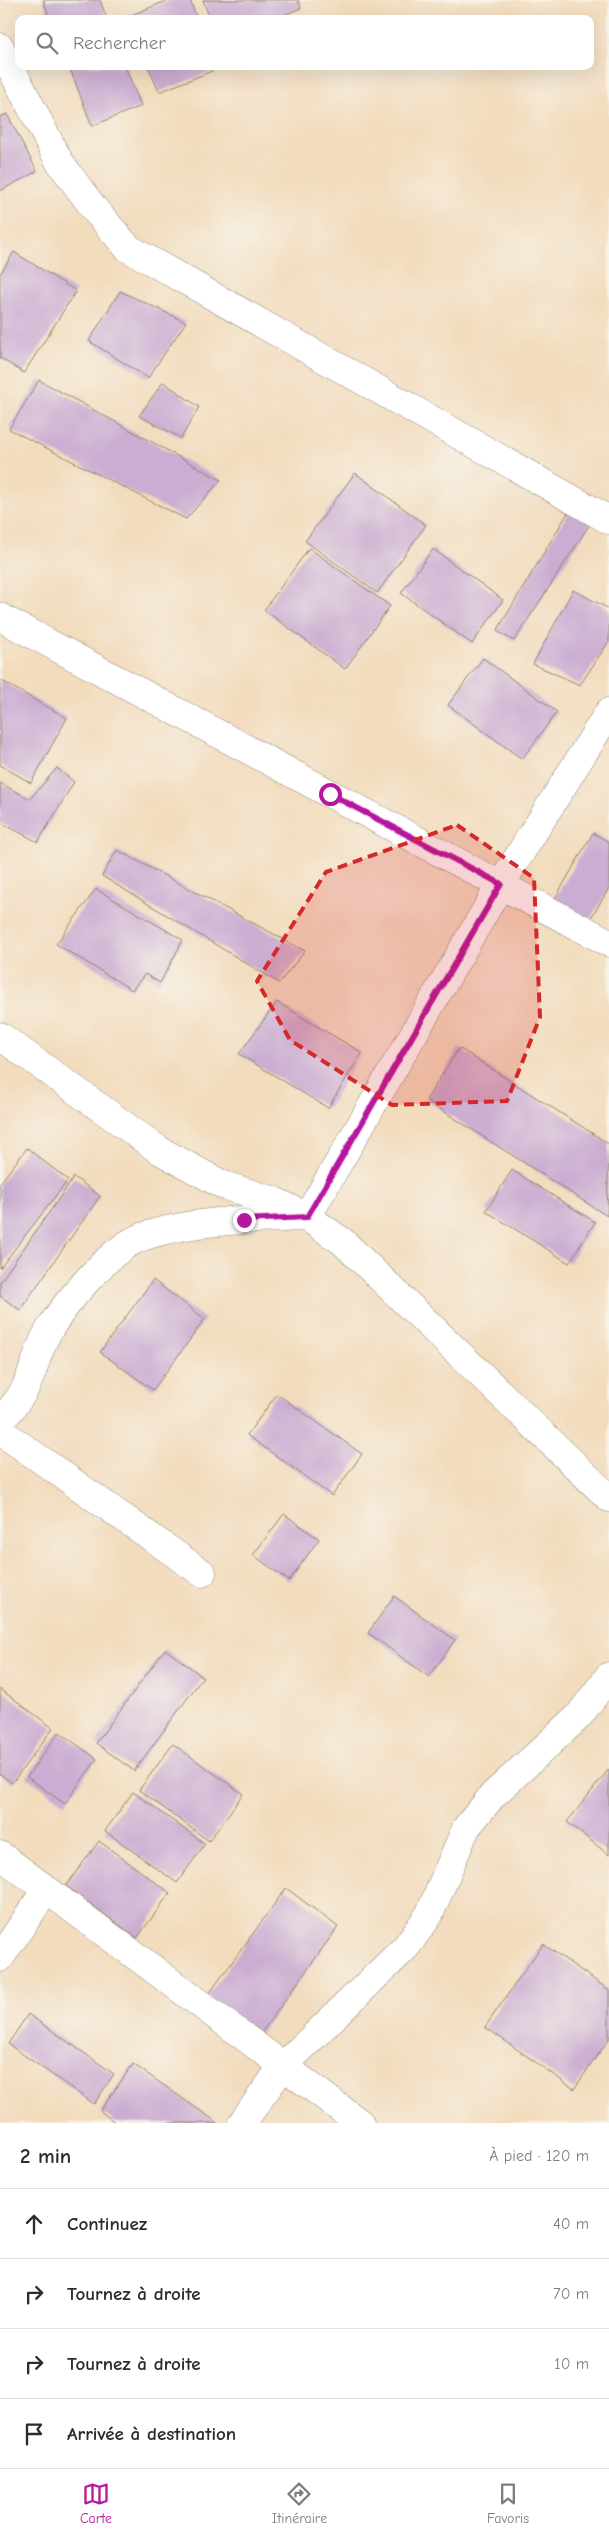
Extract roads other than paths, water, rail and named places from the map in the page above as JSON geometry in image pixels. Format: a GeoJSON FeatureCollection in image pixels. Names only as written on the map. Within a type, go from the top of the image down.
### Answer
{"type":"FeatureCollection","features":[{"type":"Feature","properties":{"kind":"street"},"geometry":{"type":"LineString","coordinates":[[0,47],[59,161],[95,210],[128,248],[609,520]]}},
{"type":"Feature","properties":{"kind":"street"},"geometry":{"type":"LineString","coordinates":[[0,617],[609,943]]}},
{"type":"Feature","properties":{"kind":"street"},"geometry":{"type":"LineString","coordinates":[[307,1217],[501,884],[609,712]]}},
{"type":"Feature","properties":{"kind":"street"},"geometry":{"type":"LineString","coordinates":[[0,1036],[159,1150],[223,1185],[275,1201],[307,1217],[343,1242],[609,1498]]}},
{"type":"Feature","properties":{"kind":"street"},"geometry":{"type":"LineString","coordinates":[[0,1422],[24,1392],[47,1332],[78,1291],[112,1258],[136,1240],[187,1227],[244,1220],[307,1217]]}},
{"type":"Feature","properties":{"kind":"street"},"geometry":{"type":"LineString","coordinates":[[0,1430],[202,1573]]}},
{"type":"Feature","properties":{"kind":"street"},"geometry":{"type":"LineString","coordinates":[[242,2123],[282,2066],[406,1947],[429,1915],[466,1828],[493,1795],[578,1717],[609,1676]]}},
{"type":"Feature","properties":{"kind":"street"},"geometry":{"type":"LineString","coordinates":[[0,1855],[360,2123]]}},
{"type":"Feature","properties":{"kind":"street"},"geometry":{"type":"LineString","coordinates":[[0,1958],[46,1890]]}}]}
